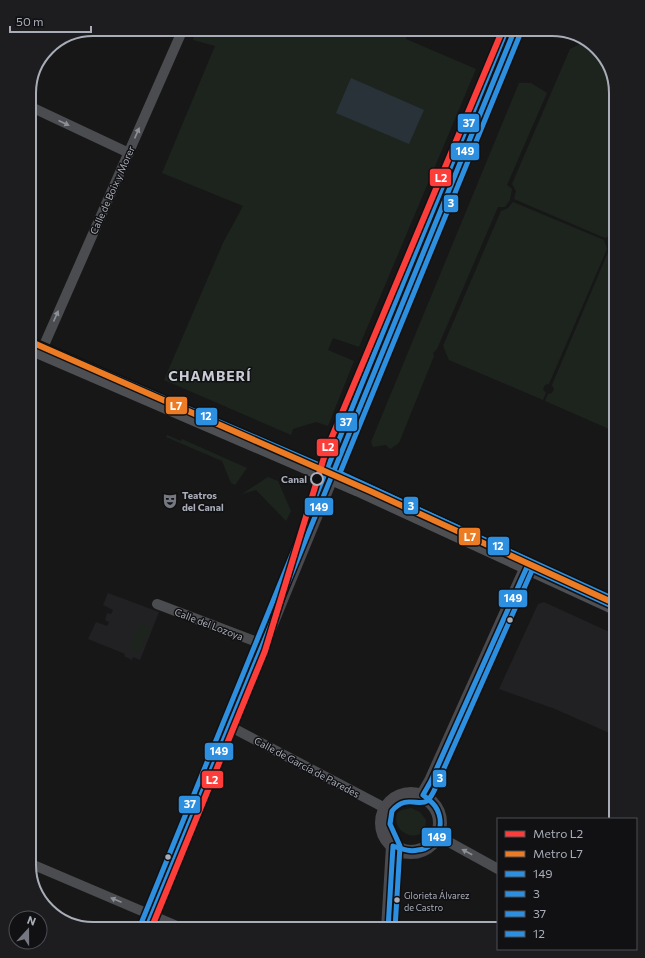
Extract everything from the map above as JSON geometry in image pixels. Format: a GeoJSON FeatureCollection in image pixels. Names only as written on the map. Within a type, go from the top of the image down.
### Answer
{"type":"FeatureCollection","features":[{"type":"Feature","properties":{"kind":"main road"},"geometry":{"type":"LineString","coordinates":[[149,922],[512,36]]}},
{"type":"Feature","properties":{"kind":"main road"},"geometry":{"type":"LineString","coordinates":[[36,349],[331,477],[609,605]]}},
{"type":"Feature","properties":{"kind":"main road"},"geometry":{"type":"LineString","coordinates":[[423,795],[431,781],[527,567]]}},
{"type":"Feature","properties":{"kind":"main road"},"geometry":{"type":"LineString","coordinates":[[413,793],[423,795],[431,800],[437,808],[440,817],[439,832],[432,844],[423,850],[412,852],[402,851],[393,846],[386,838],[382,828],[382,817],[385,808],[393,799],[402,794],[413,793]]}},
{"type":"Feature","properties":{"kind":"main road"},"geometry":{"type":"LineString","coordinates":[[388,922],[393,846]]}},
{"type":"Feature","properties":{"kind":"street","name":"Calle de Boix y Morer"},"geometry":{"type":"LineString","coordinates":[[36,347],[129,153],[180,36]]}},
{"type":"Feature","properties":{"kind":"street"},"geometry":{"type":"LineString","coordinates":[[36,109],[129,153]]}},
{"type":"Feature","properties":{"kind":"street","name":"Calle del Lozoya"},"geometry":{"type":"LineString","coordinates":[[157,604],[262,644]]}},
{"type":"Feature","properties":{"kind":"street","name":"Calle de García de Paredes"},"geometry":{"type":"LineString","coordinates":[[229,726],[385,808]]}},
{"type":"Feature","properties":{"kind":"street"},"geometry":{"type":"LineString","coordinates":[[439,832],[449,842],[497,868]]}},
{"type":"Feature","properties":{"kind":"street"},"geometry":{"type":"LineString","coordinates":[[36,866],[168,922]]}},
{"type":"Feature","properties":{"kind":"shaded area"},"geometry":{"type":"Polygon","coordinates":[[[194,36],[407,36],[406,39],[476,69],[359,347],[333,338],[328,350],[354,361],[328,426],[316,422],[293,429],[291,435],[164,380],[223,243],[243,206],[162,173],[215,46],[193,40],[194,36]]]}},
{"type":"Feature","properties":{"kind":"shaded area"},"geometry":{"type":"Polygon","coordinates":[[[580,44],[587,48],[597,58],[605,71],[609,86],[609,236],[605,238],[514,199],[516,191],[512,184],[570,49],[580,44]]]}},
{"type":"Feature","properties":{"kind":"shaded area"},"geometry":{"type":"Polygon","coordinates":[[[351,78],[424,110],[409,144],[336,113],[351,78]]]}},
{"type":"Feature","properties":{"kind":"shaded area"},"geometry":{"type":"Polygon","coordinates":[[[519,83],[531,83],[547,93],[507,185],[512,189],[510,200],[505,207],[498,207],[437,349],[433,353],[434,356],[399,443],[390,449],[386,445],[373,447],[371,442],[519,83]]]}},
{"type":"Feature","properties":{"kind":"shaded area"},"geometry":{"type":"Polygon","coordinates":[[[513,202],[604,240],[607,249],[549,384],[545,385],[543,389],[546,393],[543,400],[449,360],[443,346],[501,211],[508,208],[513,202]]]}},
{"type":"Feature","properties":{"kind":"shaded area"},"geometry":{"type":"Polygon","coordinates":[[[609,250],[609,429],[545,401],[548,394],[552,393],[554,389],[552,385],[609,250]]]}},
{"type":"Feature","properties":{"kind":"shaded area"},"geometry":{"type":"Polygon","coordinates":[[[167,435],[181,441],[182,439],[247,468],[235,485],[231,483],[222,461],[166,437],[167,435]]]}},
{"type":"Feature","properties":{"kind":"shaded area"},"geometry":{"type":"Polygon","coordinates":[[[268,477],[278,481],[291,511],[286,521],[256,490],[242,494],[268,477]]]}},
{"type":"Feature","properties":{"kind":"shaded area"},"geometry":{"type":"Polygon","coordinates":[[[108,593],[159,612],[140,660],[133,657],[132,660],[124,656],[125,654],[88,639],[96,622],[107,626],[109,622],[105,620],[107,613],[111,614],[113,610],[103,605],[108,593]]]}},
{"type":"Feature","properties":{"kind":"shaded area"},"geometry":{"type":"Polygon","coordinates":[[[544,602],[609,632],[609,733],[555,709],[499,689],[538,604],[544,602]]]}},
{"type":"Feature","properties":{"kind":"shaded area"},"geometry":{"type":"Polygon","coordinates":[[[139,624],[150,628],[139,653],[129,648],[139,624]]]}},
{"type":"Feature","properties":{"kind":"shaded area"},"geometry":{"type":"Polygon","coordinates":[[[411,808],[420,812],[426,820],[425,829],[421,834],[410,835],[404,833],[397,824],[396,818],[398,812],[411,808]]]}},
{"type":"Feature","properties":{"kind":"metro line","name":"L2"},"geometry":{"type":"LineString","coordinates":[[154,922],[265,651],[326,451],[500,36]]}},
{"type":"Feature","properties":{"kind":"metro line","name":"L7"},"geometry":{"type":"LineString","coordinates":[[36,344],[370,491],[609,601]]}},
{"type":"Feature","properties":{"kind":"transit line","name":"37"},"geometry":{"type":"LineString","coordinates":[[142,922],[504,36]]}},
{"type":"Feature","properties":{"kind":"transit line","name":"149"},"geometry":{"type":"LineString","coordinates":[[149,922],[512,36]]}},
{"type":"Feature","properties":{"kind":"transit line","name":"3"},"geometry":{"type":"LineString","coordinates":[[395,922],[400,846],[390,824],[392,811],[402,803],[424,802],[427,801],[432,795],[534,566],[530,561],[340,473],[519,36]]}},
{"type":"Feature","properties":{"kind":"transit line","name":"12"},"geometry":{"type":"LineString","coordinates":[[36,343],[361,483],[609,597]]}},
{"type":"Feature","properties":{"kind":"transit line","name":"149"},"geometry":{"type":"LineString","coordinates":[[388,922],[393,846],[412,851],[425,848],[431,845],[436,839],[440,826],[438,812],[435,806],[423,795],[431,781],[527,567],[609,605]]}},
{"type":"Feature","properties":{"kind":"place","name":"Canal"},"geometry":{"type":"Point","coordinates":[317,479]}},
{"type":"Feature","properties":{"kind":"place","name":"Teatros del Canal"},"geometry":{"type":"Point","coordinates":[170,501]}},
{"type":"Feature","properties":{"kind":"place","name":"Glorieta Álvarez de Castro"},"geometry":{"type":"Point","coordinates":[397,900]}},
{"type":"Feature","properties":{"kind":"district","name":"CHAMBERÍ"},"geometry":{"type":"Point","coordinates":[210,375]}}]}
